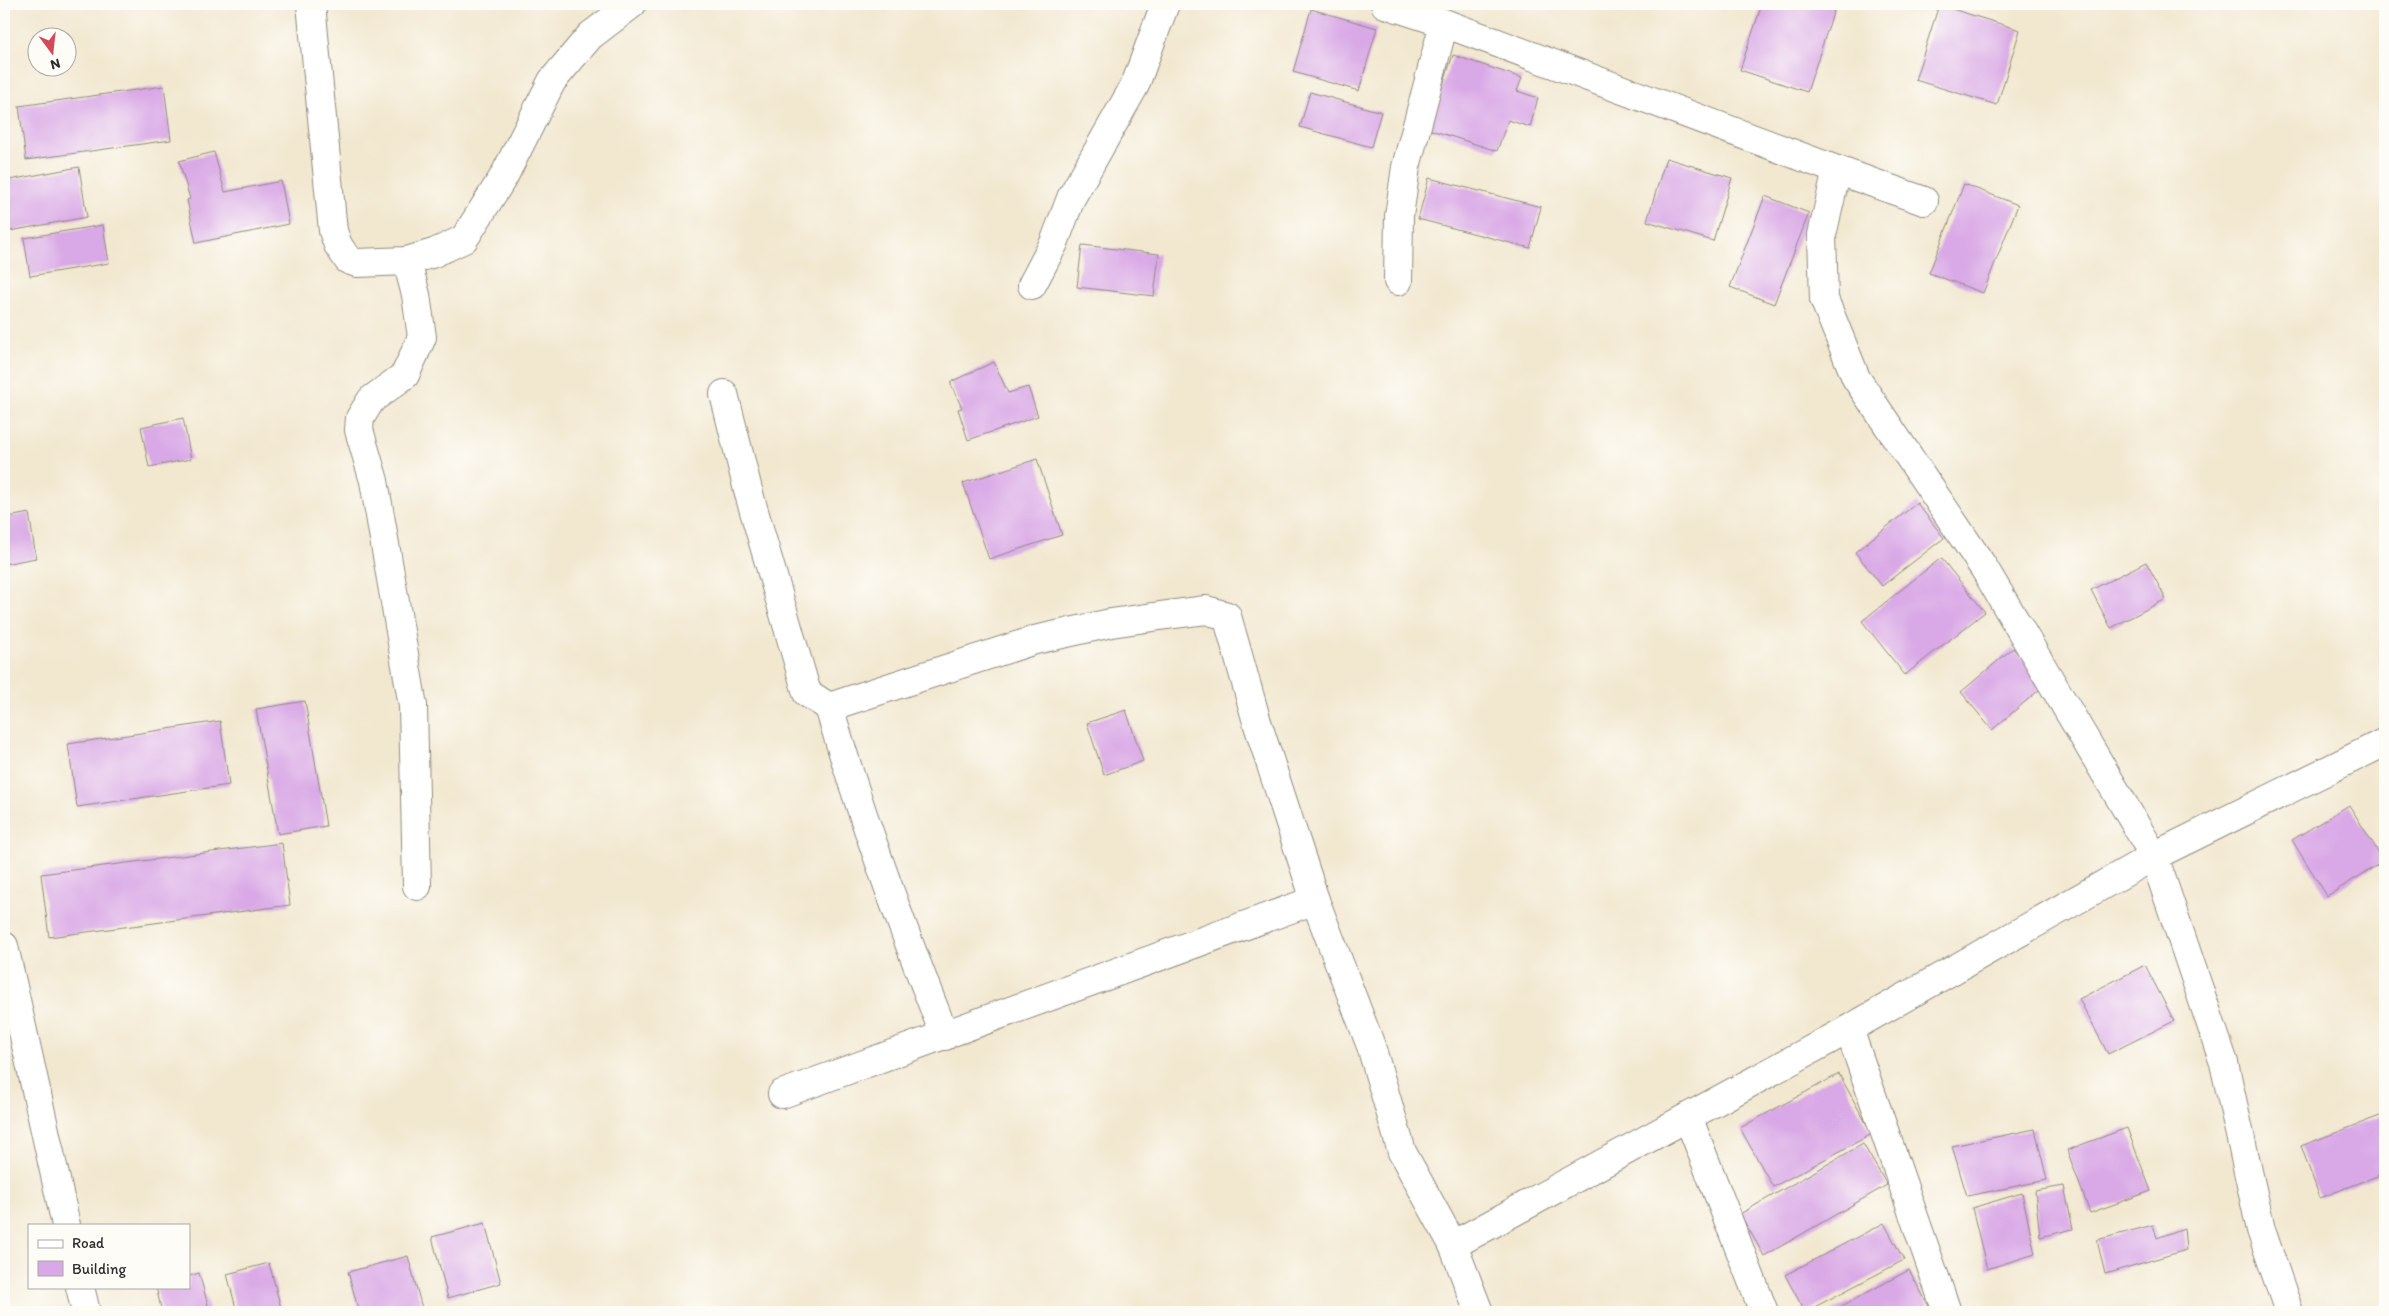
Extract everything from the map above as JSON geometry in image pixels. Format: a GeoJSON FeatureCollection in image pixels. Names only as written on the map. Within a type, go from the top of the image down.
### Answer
{"type":"FeatureCollection","features":[{"type":"Feature","properties":{"kind":"street"},"geometry":{"type":"LineString","coordinates":[[311,4],[333,231],[338,245],[348,260],[357,263],[408,261],[434,253],[464,239],[504,176],[552,81],[590,36],[632,4]]}},
{"type":"Feature","properties":{"kind":"street"},"geometry":{"type":"LineString","coordinates":[[1032,285],[1054,244],[1070,198],[1135,85],[1165,4]]}},
{"type":"Feature","properties":{"kind":"street"},"geometry":{"type":"LineString","coordinates":[[1385,4],[1444,23],[1924,202]]}},
{"type":"Feature","properties":{"kind":"street"},"geometry":{"type":"LineString","coordinates":[[1398,281],[1399,216],[1406,167],[1444,23]]}},
{"type":"Feature","properties":{"kind":"street"},"geometry":{"type":"LineString","coordinates":[[1837,170],[1822,235],[1824,299],[1856,378],[1984,568],[2154,856],[2224,1063],[2261,1230],[2289,1312]]}},
{"type":"Feature","properties":{"kind":"street"},"geometry":{"type":"LineString","coordinates":[[408,261],[416,295],[422,337],[406,375],[371,400],[360,418],[359,430],[374,481],[413,706],[417,886]]}},
{"type":"Feature","properties":{"kind":"street"},"geometry":{"type":"LineString","coordinates":[[724,394],[749,494],[807,693],[829,707],[852,784],[902,928],[945,1036]]}},
{"type":"Feature","properties":{"kind":"street"},"geometry":{"type":"LineString","coordinates":[[829,707],[1035,640],[1111,624],[1206,610],[1227,616],[1257,722],[1315,900],[1371,1046],[1402,1152],[1453,1245],[1479,1312]]}},
{"type":"Feature","properties":{"kind":"street"},"geometry":{"type":"LineString","coordinates":[[1453,1245],[1849,1029],[2154,856],[2385,742]]}},
{"type":"Feature","properties":{"kind":"street"},"geometry":{"type":"LineString","coordinates":[[782,1094],[1315,900]]}},
{"type":"Feature","properties":{"kind":"street"},"geometry":{"type":"LineString","coordinates":[[4,946],[66,1224]]}},
{"type":"Feature","properties":{"kind":"street"},"geometry":{"type":"LineString","coordinates":[[1849,1029],[1947,1312]]}},
{"type":"Feature","properties":{"kind":"street"},"geometry":{"type":"LineString","coordinates":[[1688,1117],[1764,1312]]}},
{"type":"Feature","properties":{"kind":"street"},"geometry":{"type":"LineString","coordinates":[[80,1288],[86,1312]]}},
{"type":"Feature","properties":{"kind":"building"},"geometry":{"type":"Polygon","coordinates":[[[1762,4],[1836,4],[1807,92],[1740,70],[1762,4]]]}},
{"type":"Feature","properties":{"kind":"building"},"geometry":{"type":"Polygon","coordinates":[[[1939,5],[2020,30],[1997,105],[1915,80],[1939,5]]]}},
{"type":"Feature","properties":{"kind":"building"},"geometry":{"type":"Polygon","coordinates":[[[1311,9],[1377,28],[1359,91],[1293,72],[1311,9]]]}},
{"type":"Feature","properties":{"kind":"building"},"geometry":{"type":"Polygon","coordinates":[[[1453,55],[1522,78],[1517,91],[1538,98],[1530,127],[1508,120],[1497,151],[1428,129],[1453,55]]]}},
{"type":"Feature","properties":{"kind":"building"},"geometry":{"type":"Polygon","coordinates":[[[164,86],[171,140],[26,160],[19,106],[164,86]]]}},
{"type":"Feature","properties":{"kind":"building"},"geometry":{"type":"Polygon","coordinates":[[[1310,92],[1381,112],[1371,147],[1300,127],[1310,92]]]}},
{"type":"Feature","properties":{"kind":"building"},"geometry":{"type":"Polygon","coordinates":[[[214,152],[225,192],[281,181],[289,224],[196,243],[187,200],[190,199],[179,161],[214,152]]]}},
{"type":"Feature","properties":{"kind":"building"},"geometry":{"type":"Polygon","coordinates":[[[1666,158],[1732,178],[1713,241],[1647,221],[1666,158]]]}},
{"type":"Feature","properties":{"kind":"building"},"geometry":{"type":"Polygon","coordinates":[[[79,167],[87,217],[4,232],[4,181],[79,167]]]}},
{"type":"Feature","properties":{"kind":"building"},"geometry":{"type":"Polygon","coordinates":[[[1429,178],[1541,207],[1530,248],[1418,219],[1429,178]]]}},
{"type":"Feature","properties":{"kind":"building"},"geometry":{"type":"Polygon","coordinates":[[[1964,184],[2018,205],[1983,293],[1929,273],[1964,184]]]}},
{"type":"Feature","properties":{"kind":"building"},"geometry":{"type":"Polygon","coordinates":[[[1765,196],[1809,213],[1774,304],[1730,287],[1765,196]]]}},
{"type":"Feature","properties":{"kind":"building"},"geometry":{"type":"Polygon","coordinates":[[[103,225],[109,263],[30,276],[24,238],[103,225]]]}},
{"type":"Feature","properties":{"kind":"building"},"geometry":{"type":"Polygon","coordinates":[[[1082,245],[1159,254],[1154,296],[1077,287],[1082,245]]]}},
{"type":"Feature","properties":{"kind":"building"},"geometry":{"type":"Polygon","coordinates":[[[994,362],[1008,393],[1028,387],[1038,416],[968,440],[958,409],[962,408],[950,382],[994,362]]]}},
{"type":"Feature","properties":{"kind":"building"},"geometry":{"type":"Polygon","coordinates":[[[183,418],[191,459],[149,467],[141,427],[183,418]]]}},
{"type":"Feature","properties":{"kind":"building"},"geometry":{"type":"Polygon","coordinates":[[[1037,459],[1062,535],[989,559],[963,483],[1037,459]]]}},
{"type":"Feature","properties":{"kind":"building"},"geometry":{"type":"Polygon","coordinates":[[[1917,503],[1944,538],[1882,586],[1855,552],[1917,503]]]}},
{"type":"Feature","properties":{"kind":"building"},"geometry":{"type":"Polygon","coordinates":[[[29,513],[36,558],[4,564],[4,518],[29,513]]]}},
{"type":"Feature","properties":{"kind":"building"},"geometry":{"type":"Polygon","coordinates":[[[1941,558],[1985,612],[1905,675],[1862,621],[1941,558]]]}},
{"type":"Feature","properties":{"kind":"building"},"geometry":{"type":"Polygon","coordinates":[[[2146,562],[2166,599],[2111,628],[2091,590],[2146,562]]]}},
{"type":"Feature","properties":{"kind":"building"},"geometry":{"type":"Polygon","coordinates":[[[2013,648],[2045,685],[1992,730],[1961,692],[2013,648]]]}},
{"type":"Feature","properties":{"kind":"building"},"geometry":{"type":"Polygon","coordinates":[[[305,701],[326,826],[278,834],[256,709],[305,701]]]}},
{"type":"Feature","properties":{"kind":"building"},"geometry":{"type":"Polygon","coordinates":[[[1126,710],[1143,761],[1104,775],[1087,723],[1126,710]]]}},
{"type":"Feature","properties":{"kind":"building"},"geometry":{"type":"Polygon","coordinates":[[[220,721],[229,785],[77,807],[68,744],[220,721]]]}},
{"type":"Feature","properties":{"kind":"building"},"geometry":{"type":"Polygon","coordinates":[[[2349,805],[2384,861],[2327,896],[2292,840],[2349,805]]]}},
{"type":"Feature","properties":{"kind":"building"},"geometry":{"type":"Polygon","coordinates":[[[282,843],[290,905],[49,937],[41,874],[282,843]]]}},
{"type":"Feature","properties":{"kind":"building"},"geometry":{"type":"Polygon","coordinates":[[[2145,965],[2174,1021],[2108,1054],[2079,999],[2145,965]]]}},
{"type":"Feature","properties":{"kind":"building"},"geometry":{"type":"Polygon","coordinates":[[[1839,1074],[1872,1134],[1773,1187],[1740,1128],[1839,1074]]]}},
{"type":"Feature","properties":{"kind":"building"},"geometry":{"type":"Polygon","coordinates":[[[2385,1114],[2385,1173],[2320,1198],[2301,1146],[2385,1114]]]}},
{"type":"Feature","properties":{"kind":"building"},"geometry":{"type":"Polygon","coordinates":[[[2127,1128],[2151,1191],[2090,1213],[2067,1150],[2127,1128]]]}},
{"type":"Feature","properties":{"kind":"building"},"geometry":{"type":"Polygon","coordinates":[[[2035,1129],[2047,1180],[1967,1196],[1952,1146],[2035,1129]]]}},
{"type":"Feature","properties":{"kind":"building"},"geometry":{"type":"Polygon","coordinates":[[[1863,1144],[1887,1185],[1764,1256],[1740,1214],[1863,1144]]]}},
{"type":"Feature","properties":{"kind":"building"},"geometry":{"type":"Polygon","coordinates":[[[2064,1186],[2073,1229],[2040,1237],[2035,1191],[2064,1186]]]}},
{"type":"Feature","properties":{"kind":"building"},"geometry":{"type":"Polygon","coordinates":[[[2022,1193],[2035,1254],[1987,1269],[1972,1208],[2022,1193]]]}},
{"type":"Feature","properties":{"kind":"building"},"geometry":{"type":"Polygon","coordinates":[[[485,1223],[501,1283],[448,1298],[432,1237],[485,1223]]]}},
{"type":"Feature","properties":{"kind":"building"},"geometry":{"type":"Polygon","coordinates":[[[1884,1223],[1904,1260],[1805,1312],[1785,1275],[1884,1223]]]}},
{"type":"Feature","properties":{"kind":"building"},"geometry":{"type":"Polygon","coordinates":[[[2153,1225],[2157,1238],[2184,1228],[2186,1250],[2105,1274],[2097,1240],[2153,1225]]]}},
{"type":"Feature","properties":{"kind":"building"},"geometry":{"type":"Polygon","coordinates":[[[408,1256],[423,1312],[359,1312],[348,1272],[408,1256]]]}},
{"type":"Feature","properties":{"kind":"building"},"geometry":{"type":"Polygon","coordinates":[[[269,1263],[282,1312],[237,1312],[227,1274],[269,1263]]]}},
{"type":"Feature","properties":{"kind":"building"},"geometry":{"type":"Polygon","coordinates":[[[1909,1270],[1932,1312],[1831,1312],[1909,1270]]]}},
{"type":"Feature","properties":{"kind":"building"},"geometry":{"type":"Polygon","coordinates":[[[199,1273],[210,1312],[162,1312],[156,1288],[190,1288],[190,1276],[199,1273]]]}}]}
